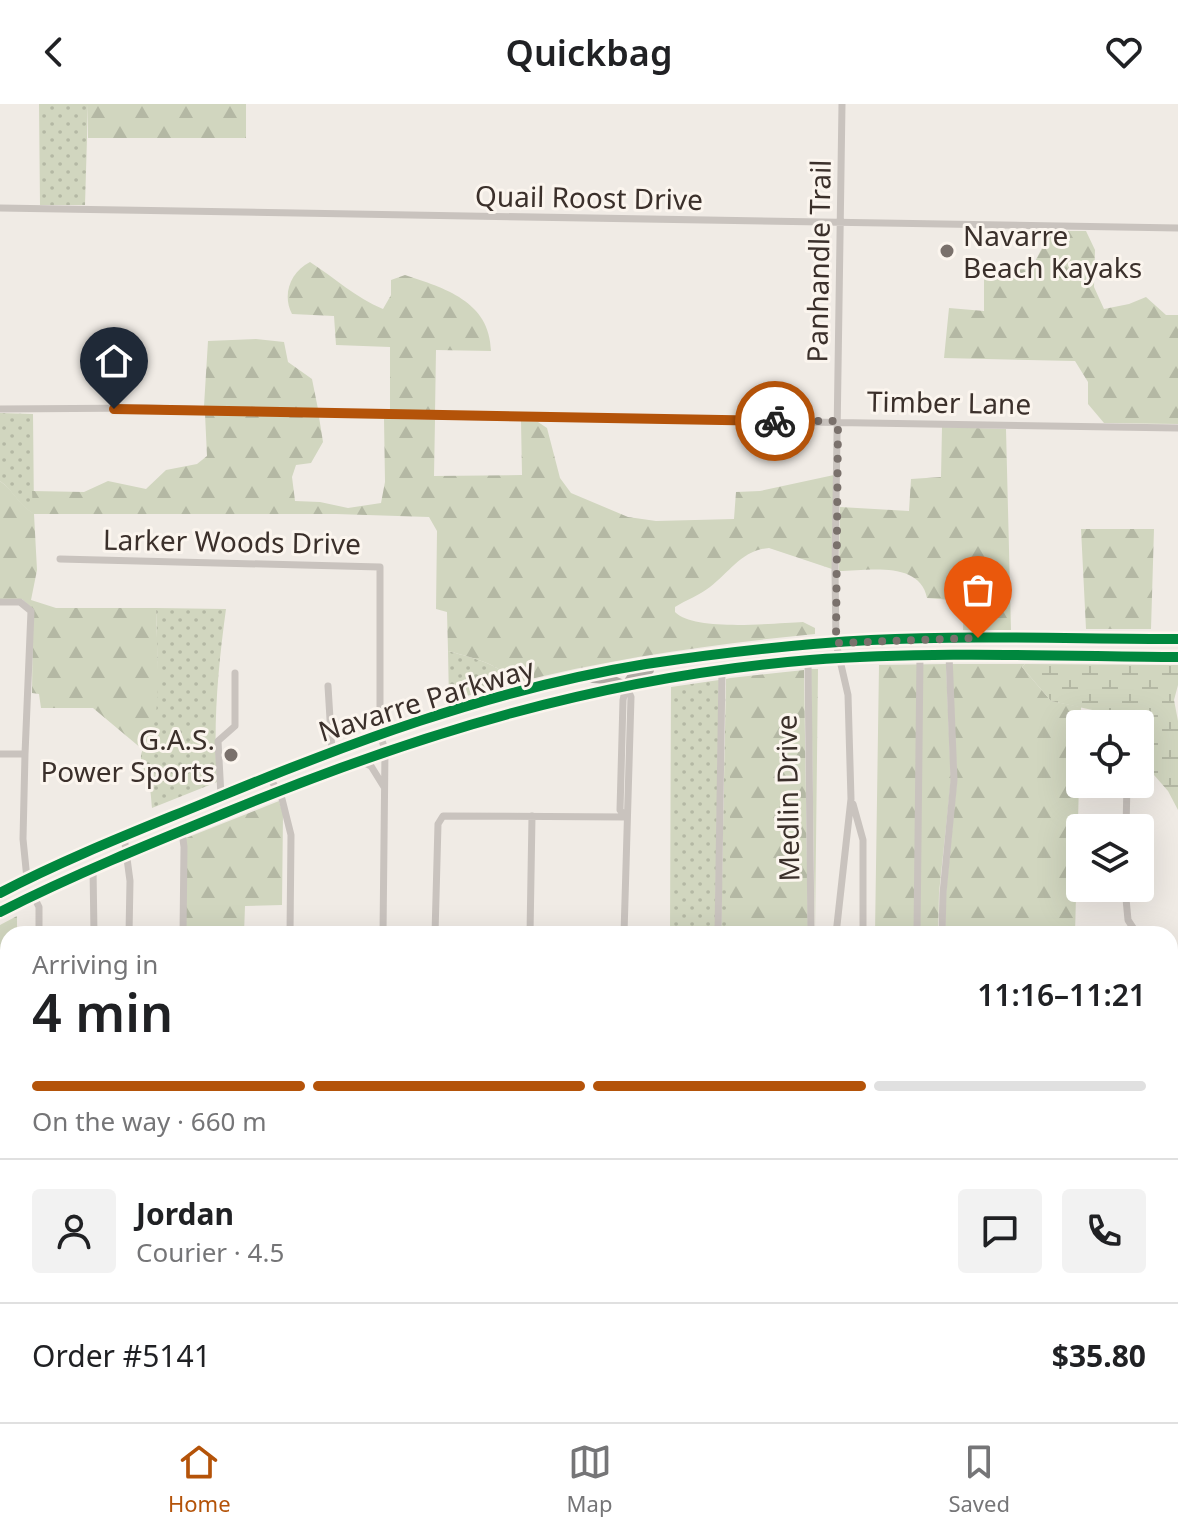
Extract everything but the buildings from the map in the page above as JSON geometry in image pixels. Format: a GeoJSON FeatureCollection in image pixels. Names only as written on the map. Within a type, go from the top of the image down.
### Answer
{"type":"FeatureCollection","features":[{"type":"Feature","properties":{"kind":"highway","name":"Navarre Parkway"},"geometry":{"type":"LineString","coordinates":[[0,893],[124,836],[380,734],[493,699],[573,679],[648,664],[836,643],[949,638],[1178,639]]}},
{"type":"Feature","properties":{"kind":"highway"},"geometry":{"type":"LineString","coordinates":[[573,679],[598,678],[626,686],[639,672],[777,648]]}},
{"type":"Feature","properties":{"kind":"highway","name":"Navarre Parkway"},"geometry":{"type":"LineString","coordinates":[[0,912],[93,868],[277,791],[385,750],[513,711],[626,686],[839,658],[920,655],[1178,657]]}},
{"type":"Feature","properties":{"kind":"street","name":"Panhandle Trail"},"geometry":{"type":"LineString","coordinates":[[842,104],[836,643],[848,695],[851,799]]}},
{"type":"Feature","properties":{"kind":"street","name":"Quail Roost Drive"},"geometry":{"type":"LineString","coordinates":[[0,208],[1178,228]]}},
{"type":"Feature","properties":{"kind":"street","name":"Timber Lane"},"geometry":{"type":"LineString","coordinates":[[0,409],[146,408],[430,416],[1178,428]]}},
{"type":"Feature","properties":{"kind":"street","name":"Larker Woods Drive"},"geometry":{"type":"LineString","coordinates":[[60,559],[380,567],[380,734]]}},
{"type":"Feature","properties":{"kind":"street"},"geometry":{"type":"LineString","coordinates":[[0,602],[20,602],[31,611],[23,839],[27,879]]}},
{"type":"Feature","properties":{"kind":"street"},"geometry":{"type":"LineString","coordinates":[[917,926],[920,655]]}},
{"type":"Feature","properties":{"kind":"street"},"geometry":{"type":"LineString","coordinates":[[942,926],[954,780],[949,655]]}},
{"type":"Feature","properties":{"kind":"street","name":"Medlin Drive"},"geometry":{"type":"LineString","coordinates":[[808,660],[811,926]]}},
{"type":"Feature","properties":{"kind":"street"},"geometry":{"type":"LineString","coordinates":[[718,926],[722,671]]}},
{"type":"Feature","properties":{"kind":"street"},"geometry":{"type":"LineString","coordinates":[[221,796],[218,741],[235,726],[235,673]]}},
{"type":"Feature","properties":{"kind":"street"},"geometry":{"type":"LineString","coordinates":[[328,686],[332,752]]}},
{"type":"Feature","properties":{"kind":"street"},"geometry":{"type":"LineString","coordinates":[[624,926],[631,697],[626,686]]}},
{"type":"Feature","properties":{"kind":"street"},"geometry":{"type":"LineString","coordinates":[[380,734],[385,750],[383,926]]}},
{"type":"Feature","properties":{"kind":"street"},"geometry":{"type":"LineString","coordinates":[[0,754],[25,754]]}},
{"type":"Feature","properties":{"kind":"street"},"geometry":{"type":"LineString","coordinates":[[359,760],[371,766],[385,789]]}},
{"type":"Feature","properties":{"kind":"street"},"geometry":{"type":"LineString","coordinates":[[269,776],[282,799],[291,835],[290,926]]}},
{"type":"Feature","properties":{"kind":"street"},"geometry":{"type":"LineString","coordinates":[[837,926],[851,799]]}},
{"type":"Feature","properties":{"kind":"street"},"geometry":{"type":"LineString","coordinates":[[851,799],[863,840],[863,926]]}},
{"type":"Feature","properties":{"kind":"street"},"geometry":{"type":"LineString","coordinates":[[435,926],[439,819],[447,814],[626,817]]}},
{"type":"Feature","properties":{"kind":"street"},"geometry":{"type":"LineString","coordinates":[[530,926],[532,816]]}},
{"type":"Feature","properties":{"kind":"street"},"geometry":{"type":"LineString","coordinates":[[182,831],[183,926]]}},
{"type":"Feature","properties":{"kind":"street"},"geometry":{"type":"LineString","coordinates":[[124,836],[130,881],[129,926]]}},
{"type":"Feature","properties":{"kind":"street"},"geometry":{"type":"LineString","coordinates":[[93,868],[94,926]]}},
{"type":"Feature","properties":{"kind":"street"},"geometry":{"type":"LineString","coordinates":[[33,895],[39,907],[39,926]]}},
{"type":"Feature","properties":{"kind":"street"},"geometry":{"type":"LineString","coordinates":[[1126,902],[1128,920],[1132,926]]}},
{"type":"Feature","properties":{"kind":"green space"},"geometry":{"type":"Polygon","coordinates":[[[39,104],[88,104],[85,205],[40,205],[39,104]]]}},
{"type":"Feature","properties":{"kind":"green space"},"geometry":{"type":"Polygon","coordinates":[[[88,104],[246,104],[246,138],[88,138],[88,104]]]}},
{"type":"Feature","properties":{"kind":"green space"},"geometry":{"type":"Polygon","coordinates":[[[1051,231],[1086,231],[1095,250],[1094,287],[1104,309],[1146,297],[1166,315],[1178,315],[1178,424],[1104,423],[1088,404],[1088,382],[1075,361],[944,358],[949,308],[984,311],[984,274],[1031,269],[1051,231]]]}},
{"type":"Feature","properties":{"kind":"green space"},"geometry":{"type":"Polygon","coordinates":[[[310,262],[355,294],[383,309],[391,295],[391,280],[405,275],[435,285],[474,308],[489,334],[491,351],[436,350],[435,413],[386,411],[390,410],[390,347],[336,345],[334,316],[292,314],[288,299],[290,285],[297,272],[310,262]]]}},
{"type":"Feature","properties":{"kind":"green space"},"geometry":{"type":"Polygon","coordinates":[[[256,339],[284,342],[288,362],[312,379],[318,409],[204,406],[208,341],[256,339]]]}},
{"type":"Feature","properties":{"kind":"green space"},"geometry":{"type":"Polygon","coordinates":[[[0,413],[33,414],[34,514],[0,481],[0,413]]]}},
{"type":"Feature","properties":{"kind":"green space"},"geometry":{"type":"Polygon","coordinates":[[[205,414],[319,417],[323,442],[311,463],[296,465],[292,477],[295,501],[348,508],[381,503],[385,482],[384,419],[435,420],[434,476],[522,475],[521,421],[538,422],[547,428],[560,478],[571,493],[628,517],[656,521],[734,519],[736,492],[760,491],[834,475],[832,569],[769,548],[760,550],[744,557],[706,590],[675,607],[675,612],[699,622],[736,625],[803,622],[815,628],[815,634],[663,653],[514,683],[493,666],[448,651],[447,612],[436,609],[437,531],[429,517],[34,514],[37,570],[31,600],[56,608],[156,608],[158,661],[154,722],[142,749],[93,708],[41,708],[39,694],[32,693],[33,609],[22,599],[0,599],[0,481],[33,513],[32,491],[84,492],[108,481],[146,489],[166,470],[197,464],[207,456],[205,414]]]}},
{"type":"Feature","properties":{"kind":"green space"},"geometry":{"type":"Polygon","coordinates":[[[942,427],[1006,429],[1011,630],[963,631],[964,601],[927,598],[922,586],[903,573],[890,570],[839,571],[840,507],[909,511],[911,479],[941,477],[942,427]]]}},
{"type":"Feature","properties":{"kind":"green space"},"geometry":{"type":"Polygon","coordinates":[[[1081,529],[1154,529],[1151,629],[1086,629],[1081,529]]]}},
{"type":"Feature","properties":{"kind":"green space"},"geometry":{"type":"Polygon","coordinates":[[[156,608],[226,609],[217,696],[217,782],[152,808],[150,787],[141,757],[148,743],[158,679],[156,608]]]}},
{"type":"Feature","properties":{"kind":"green space"},"geometry":{"type":"Polygon","coordinates":[[[448,651],[493,666],[514,683],[449,701],[448,651]]]}},
{"type":"Feature","properties":{"kind":"green space"},"geometry":{"type":"Polygon","coordinates":[[[946,664],[951,780],[938,926],[875,926],[879,665],[946,664]]]}},
{"type":"Feature","properties":{"kind":"green space"},"geometry":{"type":"Polygon","coordinates":[[[952,664],[1025,664],[1022,667],[1051,701],[1081,707],[1081,710],[1066,710],[1066,798],[1079,798],[1078,814],[1066,814],[1066,902],[1076,902],[1075,926],[945,926],[957,780],[952,664]]]}},
{"type":"Feature","properties":{"kind":"green space"},"geometry":{"type":"Polygon","coordinates":[[[1025,664],[1178,665],[1174,700],[1178,721],[1178,810],[1168,791],[1154,775],[1154,710],[1092,710],[1051,701],[1022,667],[1025,664]]]}},
{"type":"Feature","properties":{"kind":"green space"},"geometry":{"type":"Polygon","coordinates":[[[811,669],[818,669],[815,926],[811,669]]]}},
{"type":"Feature","properties":{"kind":"green space"},"geometry":{"type":"Polygon","coordinates":[[[804,670],[808,926],[730,926],[730,678],[804,670]]]}},
{"type":"Feature","properties":{"kind":"green space"},"geometry":{"type":"Polygon","coordinates":[[[730,678],[730,926],[721,926],[726,679],[730,678]]]}},
{"type":"Feature","properties":{"kind":"green space"},"geometry":{"type":"Polygon","coordinates":[[[719,680],[715,926],[670,926],[671,687],[719,680]]]}},
{"type":"Feature","properties":{"kind":"green space"},"geometry":{"type":"Polygon","coordinates":[[[279,801],[283,814],[282,905],[245,906],[244,926],[186,926],[186,838],[279,801]]]}},
{"type":"Feature","properties":{"kind":"green space"},"geometry":{"type":"Polygon","coordinates":[[[17,916],[17,926],[0,925],[17,916]]]}},
{"type":"Feature","properties":{"kind":"cycle path"},"geometry":{"type":"LineString","coordinates":[[0,893],[125,836],[365,740],[476,703],[589,675],[730,653],[871,640],[986,637],[1178,639]]}},
{"type":"Feature","properties":{"kind":"cycle path"},"geometry":{"type":"LineString","coordinates":[[0,912],[111,860],[296,784],[439,734],[584,695],[733,668],[856,657],[1178,657]]}},
{"type":"Feature","properties":{"kind":"way so far"},"geometry":{"type":"LineString","coordinates":[[775,421],[838,421],[836,643],[978,638]]}},
{"type":"Feature","properties":{"kind":"place","name":"Navarre Beach Kayaks"},"geometry":{"type":"Point","coordinates":[947,251]}},
{"type":"Feature","properties":{"kind":"place","name":"G.A.S. Power Sports"},"geometry":{"type":"Point","coordinates":[231,755]}},
{"type":"Feature","properties":{"kind":"route"},"geometry":{"type":"LineString","coordinates":[[114,409],[775,421]]}}]}
